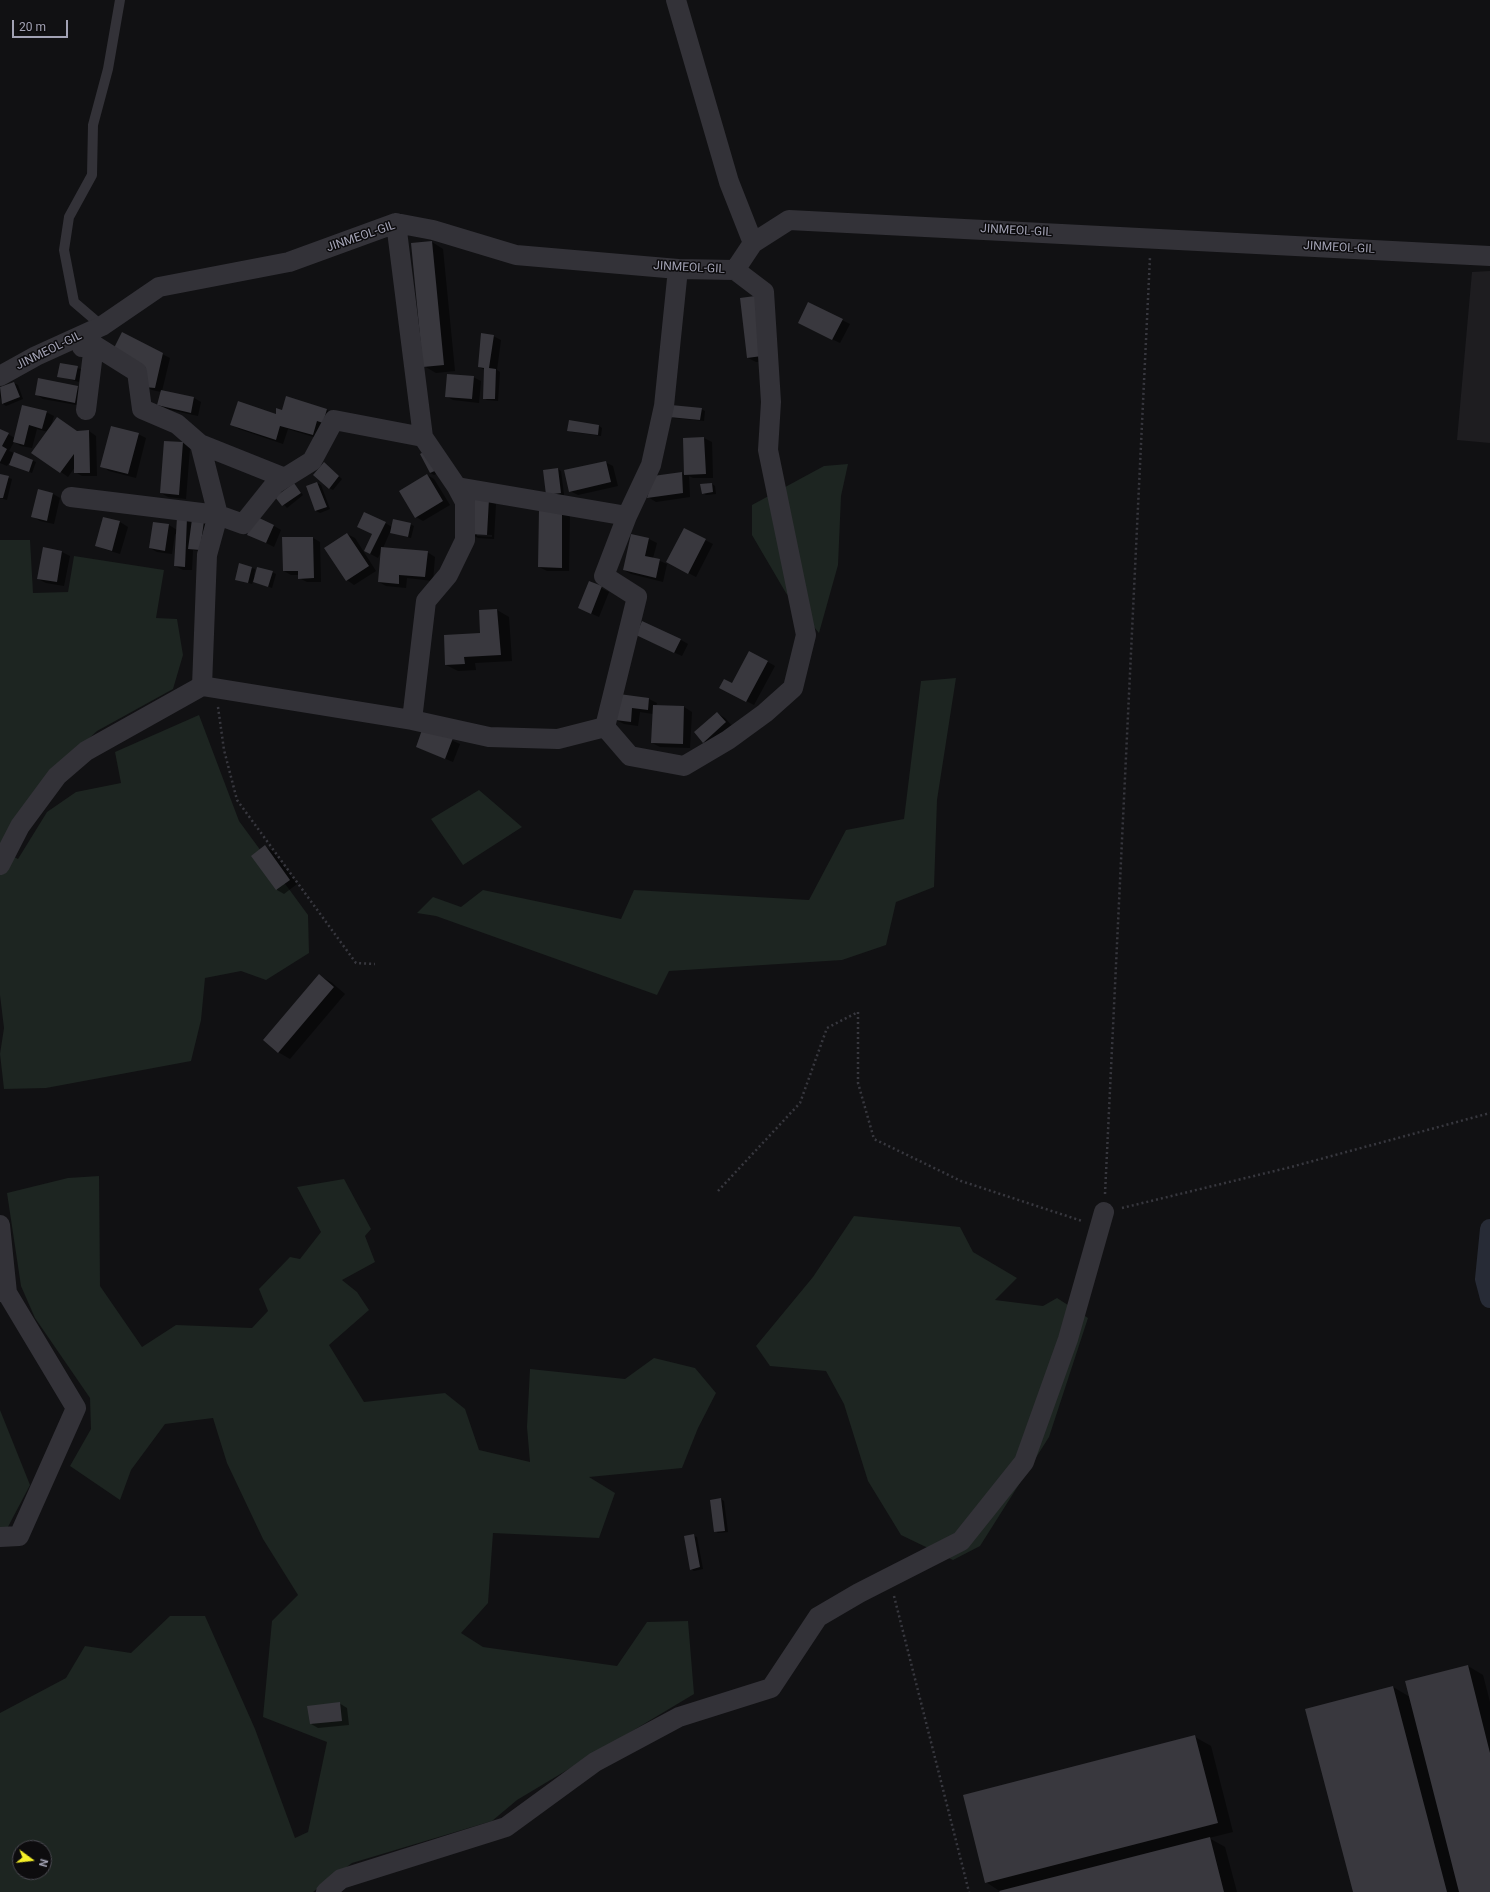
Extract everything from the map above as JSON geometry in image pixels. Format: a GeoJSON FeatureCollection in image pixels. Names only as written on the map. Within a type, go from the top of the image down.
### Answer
{"type":"FeatureCollection","features":[{"type":"Feature","properties":{"kind":"street"},"geometry":{"type":"LineString","coordinates":[[676,0],[729,182],[753,243]]}},
{"type":"Feature","properties":{"kind":"street","name":"JINMEOL-GIL"},"geometry":{"type":"LineString","coordinates":[[0,376],[36,356],[102,326],[159,287],[289,262],[396,223],[433,230],[516,255],[678,269],[735,270],[753,243],[789,220],[1490,256]]}},
{"type":"Feature","properties":{"kind":"street"},"geometry":{"type":"LineString","coordinates":[[396,223],[423,437],[457,487],[465,502],[465,540],[448,575],[426,601],[412,720]]}},
{"type":"Feature","properties":{"kind":"street"},"geometry":{"type":"LineString","coordinates":[[605,727],[637,597],[604,576],[627,516],[651,465],[661,421],[678,269]]}},
{"type":"Feature","properties":{"kind":"street"},"geometry":{"type":"LineString","coordinates":[[605,727],[630,756],[684,766],[728,740],[764,713],[793,688],[806,635],[768,450],[771,402],[764,292],[735,270]]}},
{"type":"Feature","properties":{"kind":"street"},"geometry":{"type":"LineString","coordinates":[[36,356],[94,345],[137,372],[142,409],[177,424],[200,444],[285,478]]}},
{"type":"Feature","properties":{"kind":"street"},"geometry":{"type":"LineString","coordinates":[[86,410],[94,345]]}},
{"type":"Feature","properties":{"kind":"street"},"geometry":{"type":"LineString","coordinates":[[71,497],[218,515],[243,524],[275,484],[312,461],[334,420],[423,437]]}},
{"type":"Feature","properties":{"kind":"street"},"geometry":{"type":"LineString","coordinates":[[200,444],[218,515],[207,556],[209,687]]}},
{"type":"Feature","properties":{"kind":"street"},"geometry":{"type":"LineString","coordinates":[[457,487],[627,516]]}},
{"type":"Feature","properties":{"kind":"street"},"geometry":{"type":"LineString","coordinates":[[0,865],[20,826],[57,776],[86,751],[209,687],[412,720],[497,737],[558,739],[605,727]]}},
{"type":"Feature","properties":{"kind":"street"},"geometry":{"type":"LineString","coordinates":[[326,1892],[341,1879],[506,1827],[595,1762],[679,1717],[771,1688],[818,1617],[889,1577],[961,1541],[1024,1462],[1068,1339],[1102,1219]]}},
{"type":"Feature","properties":{"kind":"street"},"geometry":{"type":"LineString","coordinates":[[0,1225],[3,1293],[76,1408],[19,1536],[0,1537]]}},
{"type":"Feature","properties":{"kind":"lane"},"geometry":{"type":"LineString","coordinates":[[102,326],[74,302],[64,250],[69,217],[92,175],[92,125],[108,69],[120,0]]}},
{"type":"Feature","properties":{"kind":"path"},"geometry":{"type":"LineString","coordinates":[[1102,1219],[1151,239]]}},
{"type":"Feature","properties":{"kind":"path"},"geometry":{"type":"LineString","coordinates":[[209,687],[237,800],[356,963],[375,964]]}},
{"type":"Feature","properties":{"kind":"path"},"geometry":{"type":"LineString","coordinates":[[718,1191],[800,1102],[827,1028],[858,1012],[858,1083],[874,1139],[961,1181],[1102,1219],[1490,1113]]}},
{"type":"Feature","properties":{"kind":"path"},"geometry":{"type":"LineString","coordinates":[[889,1577],[969,1892]]}},
{"type":"Feature","properties":{"kind":"shaded area"},"geometry":{"type":"Polygon","coordinates":[[[1490,271],[1490,443],[1457,440],[1472,272],[1490,271]]]}},
{"type":"Feature","properties":{"kind":"shaded area"},"geometry":{"type":"Polygon","coordinates":[[[848,464],[841,496],[838,565],[819,633],[786,593],[752,535],[752,505],[824,466],[848,464]]]}},
{"type":"Feature","properties":{"kind":"shaded area"},"geometry":{"type":"Polygon","coordinates":[[[0,540],[30,540],[33,593],[68,592],[74,556],[164,570],[156,618],[177,619],[183,655],[173,689],[97,731],[51,774],[1,850],[18,859],[47,812],[76,792],[121,783],[115,752],[199,715],[239,821],[308,915],[309,953],[266,980],[241,971],[205,978],[201,1020],[191,1061],[46,1088],[4,1089],[0,1054],[4,1028],[0,995],[0,540]]]}},
{"type":"Feature","properties":{"kind":"shaded area"},"geometry":{"type":"Polygon","coordinates":[[[956,678],[937,800],[934,887],[896,902],[886,945],[842,960],[669,971],[657,995],[436,916],[417,913],[433,897],[461,907],[483,890],[621,919],[634,890],[809,900],[846,830],[904,819],[921,681],[956,678]]]}},
{"type":"Feature","properties":{"kind":"shaded area"},"geometry":{"type":"Polygon","coordinates":[[[479,790],[522,827],[463,865],[431,819],[479,790]]]}},
{"type":"Feature","properties":{"kind":"shaded area"},"geometry":{"type":"Polygon","coordinates":[[[99,1176],[100,1286],[142,1347],[176,1325],[252,1328],[268,1311],[259,1289],[290,1257],[300,1259],[321,1232],[297,1187],[344,1179],[371,1229],[365,1236],[375,1262],[342,1280],[357,1292],[369,1310],[329,1345],[364,1402],[445,1393],[465,1409],[479,1450],[530,1462],[527,1427],[530,1369],[625,1379],[654,1358],[695,1368],[716,1393],[698,1428],[682,1468],[589,1477],[615,1493],[599,1538],[493,1533],[488,1603],[461,1633],[483,1647],[617,1666],[647,1622],[688,1621],[694,1694],[517,1800],[492,1821],[352,1863],[313,1892],[0,1892],[0,1713],[66,1678],[85,1646],[131,1653],[170,1616],[205,1616],[255,1729],[295,1838],[308,1832],[327,1742],[263,1717],[272,1621],[298,1595],[263,1539],[227,1463],[213,1418],[165,1424],[131,1470],[120,1500],[70,1466],[91,1429],[90,1398],[35,1318],[21,1286],[7,1193],[68,1178],[99,1176]]]}},
{"type":"Feature","properties":{"kind":"shaded area"},"geometry":{"type":"Polygon","coordinates":[[[854,1216],[960,1227],[973,1252],[1017,1278],[995,1300],[1043,1306],[1057,1298],[1088,1318],[1049,1437],[980,1546],[953,1560],[901,1535],[868,1481],[844,1404],[826,1371],[770,1366],[756,1346],[813,1277],[854,1216]]]}},
{"type":"Feature","properties":{"kind":"shaded area"},"geometry":{"type":"Polygon","coordinates":[[[0,1410],[30,1485],[0,1542],[0,1410]]]}},
{"type":"Feature","properties":{"kind":"building"},"geometry":{"type":"Polygon","coordinates":[[[432,241],[444,365],[423,367],[411,243],[432,241]]]}},
{"type":"Feature","properties":{"kind":"building"},"geometry":{"type":"Polygon","coordinates":[[[755,296],[762,356],[747,358],[740,298],[755,296]]]}},
{"type":"Feature","properties":{"kind":"building"},"geometry":{"type":"Polygon","coordinates":[[[808,302],[843,319],[832,340],[798,323],[808,302]]]}},
{"type":"Feature","properties":{"kind":"building"},"geometry":{"type":"Polygon","coordinates":[[[122,332],[163,353],[155,388],[144,387],[146,368],[113,350],[122,332]]]}},
{"type":"Feature","properties":{"kind":"building"},"geometry":{"type":"Polygon","coordinates":[[[481,333],[494,335],[489,368],[496,369],[495,399],[483,399],[484,368],[478,367],[481,333]]]}},
{"type":"Feature","properties":{"kind":"building"},"geometry":{"type":"Polygon","coordinates":[[[60,363],[78,366],[75,380],[57,377],[60,363]]]}},
{"type":"Feature","properties":{"kind":"building"},"geometry":{"type":"Polygon","coordinates":[[[447,374],[474,376],[472,399],[445,397],[447,374]]]}},
{"type":"Feature","properties":{"kind":"building"},"geometry":{"type":"Polygon","coordinates":[[[38,378],[78,386],[75,403],[35,395],[38,378]]]}},
{"type":"Feature","properties":{"kind":"building"},"geometry":{"type":"Polygon","coordinates":[[[14,382],[20,397],[2,404],[0,387],[14,382]]]}},
{"type":"Feature","properties":{"kind":"building"},"geometry":{"type":"Polygon","coordinates":[[[161,390],[194,397],[191,413],[157,405],[161,390]]]}},
{"type":"Feature","properties":{"kind":"building"},"geometry":{"type":"Polygon","coordinates":[[[286,396],[327,409],[323,423],[317,421],[313,435],[280,426],[276,440],[230,425],[238,401],[276,414],[276,408],[282,410],[286,396]]]}},
{"type":"Feature","properties":{"kind":"building"},"geometry":{"type":"Polygon","coordinates":[[[22,405],[47,411],[42,429],[29,425],[24,445],[13,442],[22,405]]]}},
{"type":"Feature","properties":{"kind":"building"},"geometry":{"type":"Polygon","coordinates":[[[671,405],[702,408],[700,420],[669,417],[671,405]]]}},
{"type":"Feature","properties":{"kind":"building"},"geometry":{"type":"Polygon","coordinates":[[[57,417],[77,431],[89,430],[90,473],[74,473],[74,454],[60,473],[31,453],[57,417]]]}},
{"type":"Feature","properties":{"kind":"building"},"geometry":{"type":"Polygon","coordinates":[[[569,420],[599,425],[598,435],[567,431],[569,420]]]}},
{"type":"Feature","properties":{"kind":"building"},"geometry":{"type":"Polygon","coordinates":[[[111,426],[139,433],[128,474],[100,467],[111,426]]]}},
{"type":"Feature","properties":{"kind":"building"},"geometry":{"type":"Polygon","coordinates":[[[0,429],[9,433],[2,446],[7,449],[0,462],[0,429]]]}},
{"type":"Feature","properties":{"kind":"building"},"geometry":{"type":"Polygon","coordinates":[[[704,437],[706,474],[684,475],[683,438],[704,437]]]}},
{"type":"Feature","properties":{"kind":"building"},"geometry":{"type":"Polygon","coordinates":[[[164,441],[183,442],[179,495],[160,493],[164,441]]]}},
{"type":"Feature","properties":{"kind":"building"},"geometry":{"type":"Polygon","coordinates":[[[427,450],[437,470],[430,473],[420,454],[427,450]]]}},
{"type":"Feature","properties":{"kind":"building"},"geometry":{"type":"Polygon","coordinates":[[[14,452],[33,460],[29,472],[9,465],[14,452]]]}},
{"type":"Feature","properties":{"kind":"building"},"geometry":{"type":"Polygon","coordinates":[[[606,461],[611,482],[569,492],[564,470],[606,461]]]}},
{"type":"Feature","properties":{"kind":"building"},"geometry":{"type":"Polygon","coordinates":[[[324,462],[339,476],[329,489],[313,475],[324,462]]]}},
{"type":"Feature","properties":{"kind":"building"},"geometry":{"type":"Polygon","coordinates":[[[558,468],[561,493],[546,495],[543,470],[558,468]]]}},
{"type":"Feature","properties":{"kind":"building"},"geometry":{"type":"Polygon","coordinates":[[[682,472],[683,493],[647,498],[653,476],[682,472]]]}},
{"type":"Feature","properties":{"kind":"building"},"geometry":{"type":"Polygon","coordinates":[[[0,474],[9,476],[3,498],[0,498],[0,474]]]}},
{"type":"Feature","properties":{"kind":"building"},"geometry":{"type":"Polygon","coordinates":[[[427,474],[443,501],[415,518],[399,491],[427,474]]]}},
{"type":"Feature","properties":{"kind":"building"},"geometry":{"type":"Polygon","coordinates":[[[317,482],[327,507],[315,511],[306,486],[317,482]]]}},
{"type":"Feature","properties":{"kind":"building"},"geometry":{"type":"Polygon","coordinates":[[[294,483],[301,493],[282,506],[275,497],[294,483]]]}},
{"type":"Feature","properties":{"kind":"building"},"geometry":{"type":"Polygon","coordinates":[[[712,483],[713,492],[702,494],[700,484],[712,483]]]}},
{"type":"Feature","properties":{"kind":"building"},"geometry":{"type":"Polygon","coordinates":[[[38,489],[53,493],[47,521],[31,517],[38,489]]]}},
{"type":"Feature","properties":{"kind":"building"},"geometry":{"type":"Polygon","coordinates":[[[473,498],[489,499],[487,535],[470,534],[473,498]]]}},
{"type":"Feature","properties":{"kind":"building"},"geometry":{"type":"Polygon","coordinates":[[[539,509],[562,509],[562,568],[538,567],[539,509]]]}},
{"type":"Feature","properties":{"kind":"building"},"geometry":{"type":"Polygon","coordinates":[[[364,512],[386,522],[370,554],[364,551],[372,534],[357,527],[364,512]]]}},
{"type":"Feature","properties":{"kind":"building"},"geometry":{"type":"Polygon","coordinates":[[[255,516],[274,525],[266,543],[247,535],[255,516]]]}},
{"type":"Feature","properties":{"kind":"building"},"geometry":{"type":"Polygon","coordinates":[[[103,517],[120,521],[112,551],[95,546],[103,517]]]}},
{"type":"Feature","properties":{"kind":"building"},"geometry":{"type":"Polygon","coordinates":[[[177,517],[187,518],[185,567],[174,566],[177,517]]]}},
{"type":"Feature","properties":{"kind":"building"},"geometry":{"type":"Polygon","coordinates":[[[192,519],[204,521],[200,550],[188,549],[192,519]]]}},
{"type":"Feature","properties":{"kind":"building"},"geometry":{"type":"Polygon","coordinates":[[[393,519],[411,523],[408,537],[390,533],[393,519]]]}},
{"type":"Feature","properties":{"kind":"building"},"geometry":{"type":"Polygon","coordinates":[[[153,522],[169,524],[165,551],[149,548],[153,522]]]}},
{"type":"Feature","properties":{"kind":"building"},"geometry":{"type":"Polygon","coordinates":[[[684,528],[706,539],[688,574],[666,562],[684,528]]]}},
{"type":"Feature","properties":{"kind":"building"},"geometry":{"type":"Polygon","coordinates":[[[347,533],[369,566],[346,581],[324,548],[347,533]]]}},
{"type":"Feature","properties":{"kind":"building"},"geometry":{"type":"Polygon","coordinates":[[[631,534],[649,538],[645,556],[660,559],[656,578],[623,570],[631,534]]]}},
{"type":"Feature","properties":{"kind":"building"},"geometry":{"type":"Polygon","coordinates":[[[282,537],[313,537],[314,578],[298,579],[298,571],[283,571],[282,537]]]}},
{"type":"Feature","properties":{"kind":"building"},"geometry":{"type":"Polygon","coordinates":[[[43,547],[62,551],[57,582],[37,579],[43,547]]]}},
{"type":"Feature","properties":{"kind":"building"},"geometry":{"type":"Polygon","coordinates":[[[381,547],[428,551],[425,577],[399,575],[399,584],[378,582],[381,547]]]}},
{"type":"Feature","properties":{"kind":"building"},"geometry":{"type":"Polygon","coordinates":[[[239,563],[252,567],[248,583],[235,580],[239,563]]]}},
{"type":"Feature","properties":{"kind":"building"},"geometry":{"type":"Polygon","coordinates":[[[257,567],[273,571],[268,587],[253,582],[257,567]]]}},
{"type":"Feature","properties":{"kind":"building"},"geometry":{"type":"Polygon","coordinates":[[[589,581],[602,586],[591,614],[578,608],[589,581]]]}},
{"type":"Feature","properties":{"kind":"building"},"geometry":{"type":"Polygon","coordinates":[[[497,609],[501,655],[464,657],[465,664],[445,665],[444,635],[480,633],[479,610],[497,609]]]}},
{"type":"Feature","properties":{"kind":"building"},"geometry":{"type":"Polygon","coordinates":[[[642,621],[681,639],[674,653],[636,635],[642,621]]]}},
{"type":"Feature","properties":{"kind":"building"},"geometry":{"type":"Polygon","coordinates":[[[749,651],[768,661],[746,702],[719,688],[724,679],[732,683],[749,651]]]}},
{"type":"Feature","properties":{"kind":"building"},"geometry":{"type":"Polygon","coordinates":[[[619,694],[649,698],[648,710],[632,708],[631,722],[615,720],[619,694]]]}},
{"type":"Feature","properties":{"kind":"building"},"geometry":{"type":"Polygon","coordinates":[[[653,705],[684,706],[683,744],[651,743],[653,705]]]}},
{"type":"Feature","properties":{"kind":"building"},"geometry":{"type":"Polygon","coordinates":[[[717,712],[726,722],[703,743],[694,732],[717,712]]]}},
{"type":"Feature","properties":{"kind":"building"},"geometry":{"type":"Polygon","coordinates":[[[423,727],[453,738],[445,759],[416,747],[423,727]]]}},
{"type":"Feature","properties":{"kind":"building"},"geometry":{"type":"Polygon","coordinates":[[[265,845],[290,880],[276,890],[251,856],[265,845]]]}},
{"type":"Feature","properties":{"kind":"building"},"geometry":{"type":"Polygon","coordinates":[[[319,974],[334,987],[278,1053],[263,1040],[319,974]]]}},
{"type":"Feature","properties":{"kind":"building"},"geometry":{"type":"Polygon","coordinates":[[[721,1498],[725,1531],[714,1532],[710,1500],[721,1498]]]}},
{"type":"Feature","properties":{"kind":"building"},"geometry":{"type":"Polygon","coordinates":[[[694,1534],[700,1567],[690,1570],[684,1536],[694,1534]]]}},
{"type":"Feature","properties":{"kind":"building"},"geometry":{"type":"Polygon","coordinates":[[[1468,1665],[1490,1753],[1490,1892],[1459,1892],[1405,1681],[1468,1665]]]}},
{"type":"Feature","properties":{"kind":"building"},"geometry":{"type":"Polygon","coordinates":[[[1393,1686],[1447,1892],[1353,1892],[1305,1709],[1393,1686]]]}},
{"type":"Feature","properties":{"kind":"building"},"geometry":{"type":"Polygon","coordinates":[[[340,1702],[342,1721],[310,1724],[307,1706],[340,1702]]]}},
{"type":"Feature","properties":{"kind":"building"},"geometry":{"type":"Polygon","coordinates":[[[1195,1735],[1218,1823],[985,1883],[963,1795],[1195,1735]]]}},
{"type":"Feature","properties":{"kind":"building"},"geometry":{"type":"Polygon","coordinates":[[[1210,1837],[1224,1892],[999,1891],[1210,1837]]]}},
{"type":"Feature","properties":{"kind":"waterway"},"geometry":{"type":"LineString","coordinates":[[1490,1229],[1485,1279],[1490,1298]]}}]}
